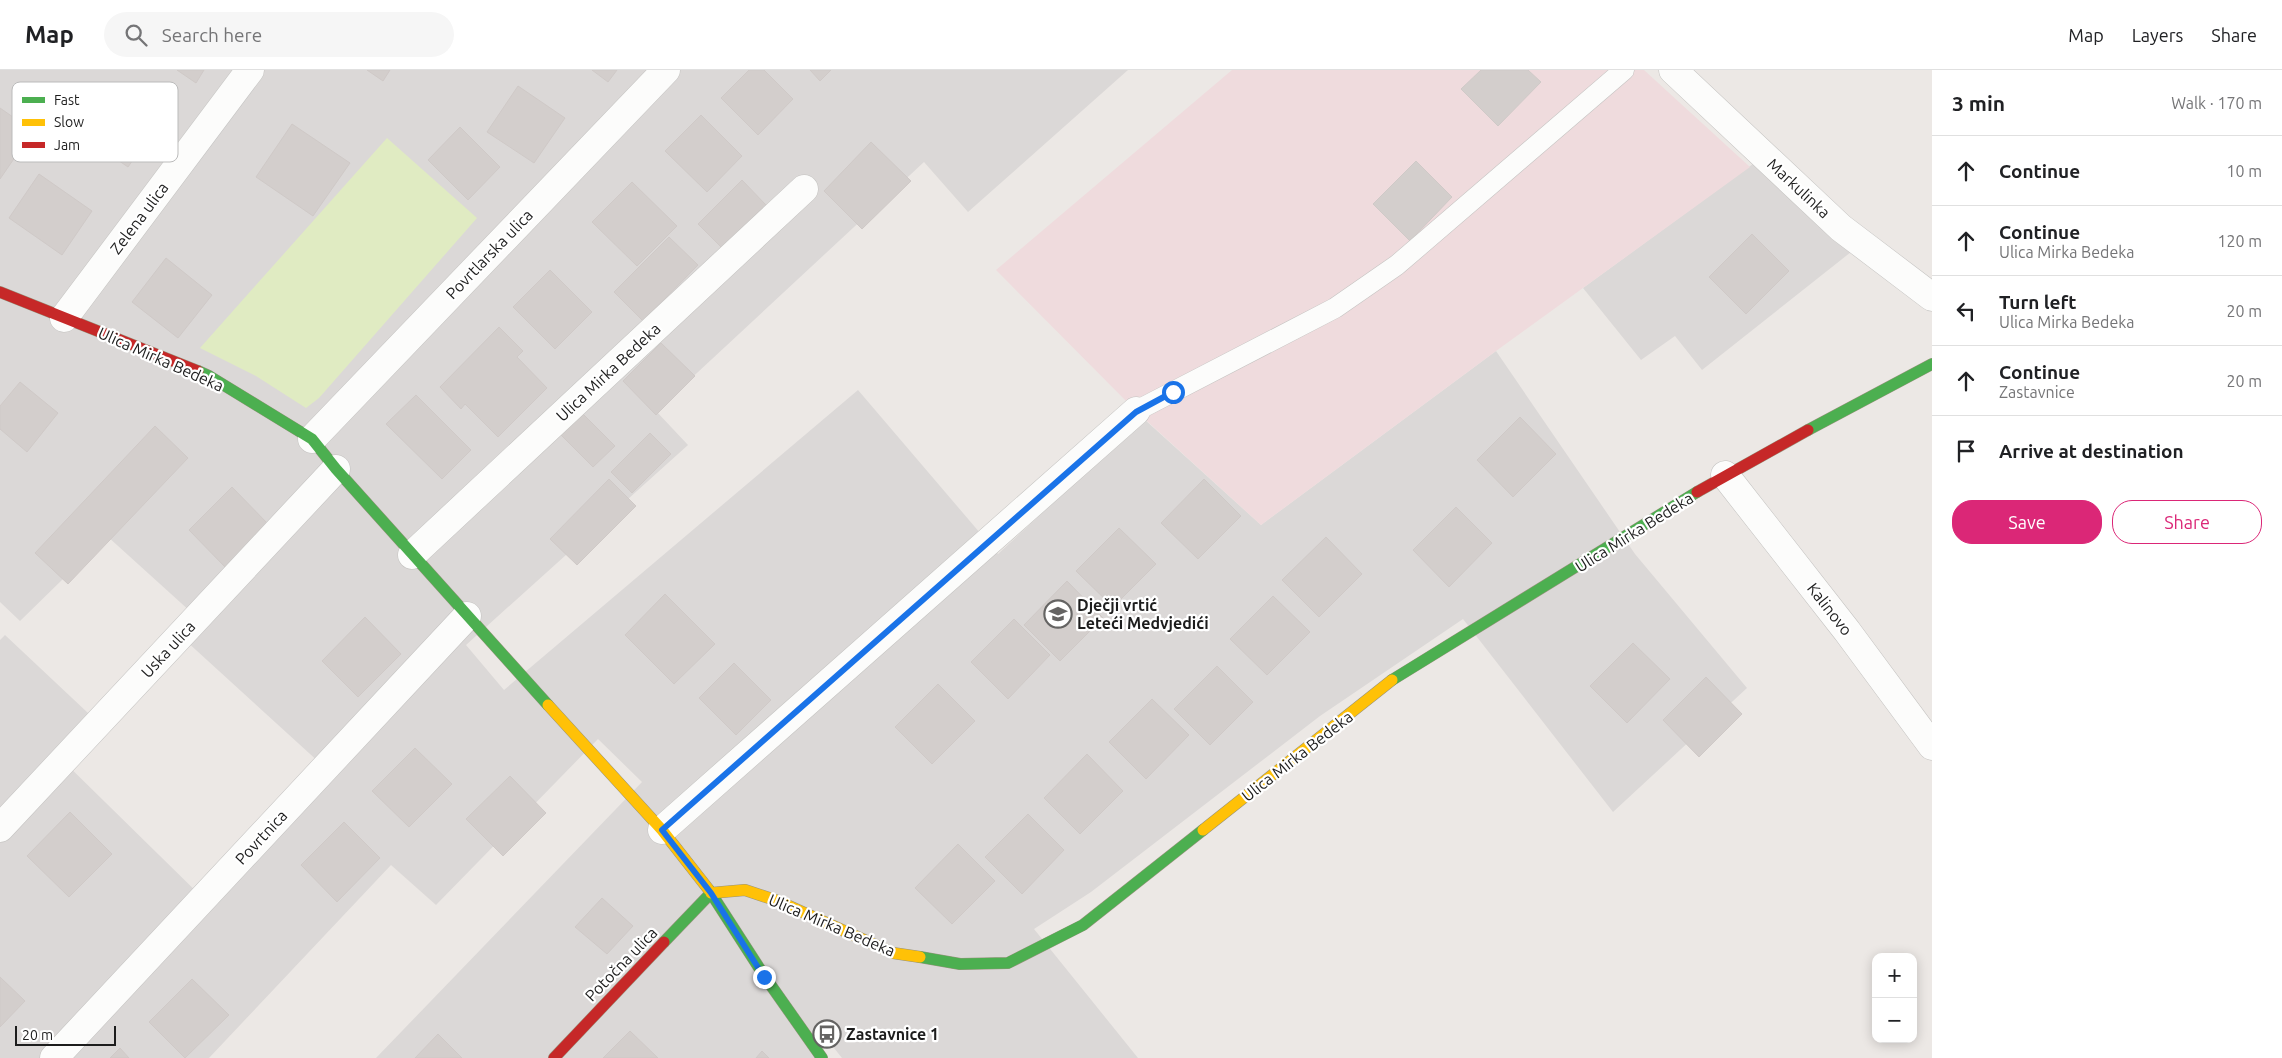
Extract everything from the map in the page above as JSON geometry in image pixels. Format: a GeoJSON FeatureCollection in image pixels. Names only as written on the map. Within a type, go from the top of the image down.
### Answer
{"type":"FeatureCollection","features":[{"type":"Feature","properties":{"kind":"street","name":"Zelena ulica"},"geometry":{"type":"LineString","coordinates":[[64,318],[250,70]]}},
{"type":"Feature","properties":{"kind":"street","name":"Povrtlarska ulica"},"geometry":{"type":"LineString","coordinates":[[312,439],[666,70]]}},
{"type":"Feature","properties":{"kind":"street","name":"Markulinka"},"geometry":{"type":"LineString","coordinates":[[1673,70],[1841,228],[1932,297]]}},
{"type":"Feature","properties":{"kind":"street","name":"Ulica Mirka Bedeka"},"geometry":{"type":"LineString","coordinates":[[412,554],[804,189]]}},
{"type":"Feature","properties":{"kind":"street","name":"Ulica Mirka Bedeka"},"geometry":{"type":"LineString","coordinates":[[0,292],[209,376],[312,439],[336,469],[467,616],[662,830],[711,893],[745,890],[778,901],[893,953],[960,964],[1008,963],[1083,925],[1392,680],[1725,475],[1932,364]]}},
{"type":"Feature","properties":{"kind":"street"},"geometry":{"type":"LineString","coordinates":[[662,830],[1136,412]]}},
{"type":"Feature","properties":{"kind":"street","name":"Uska ulica"},"geometry":{"type":"LineString","coordinates":[[0,828],[336,469]]}},
{"type":"Feature","properties":{"kind":"street","name":"Kalinovo"},"geometry":{"type":"LineString","coordinates":[[1725,475],[1847,631],[1932,746]]}},
{"type":"Feature","properties":{"kind":"street","name":"Povrtnica"},"geometry":{"type":"LineString","coordinates":[[54,1058],[467,616]]}},
{"type":"Feature","properties":{"kind":"street"},"geometry":{"type":"LineString","coordinates":[[711,893],[764,977],[822,1058]]}},
{"type":"Feature","properties":{"kind":"street","name":"Potočna ulica"},"geometry":{"type":"LineString","coordinates":[[554,1058],[711,893]]}},
{"type":"Feature","properties":{"kind":"lane"},"geometry":{"type":"LineString","coordinates":[[1136,412],[1336,308],[1397,265],[1624,70]]}},
{"type":"Feature","properties":{"kind":"shaded area"},"geometry":{"type":"Polygon","coordinates":[[[0,70],[1128,70],[968,212],[924,162],[656,411],[688,445],[466,645],[504,690],[858,390],[998,554],[1144,419],[1261,525],[1496,351],[1635,554],[1747,688],[1613,812],[1463,619],[1320,716],[1091,892],[1034,929],[1138,1058],[842,1058],[830,1043],[815,1058],[376,1058],[642,782],[598,739],[436,905],[391,865],[209,1058],[0,1058],[0,640],[5,635],[88,713],[53,751],[210,905],[332,774],[185,640],[202,622],[107,536],[20,621],[0,602],[0,70]]]}},
{"type":"Feature","properties":{"kind":"shaded area"},"geometry":{"type":"Polygon","coordinates":[[[1232,70],[1644,70],[1750,167],[1496,351],[1261,525],[1136,411],[996,270],[1232,70]]]}},
{"type":"Feature","properties":{"kind":"shaded area"},"geometry":{"type":"Polygon","coordinates":[[[1757,161],[1851,252],[1702,370],[1675,336],[1641,360],[1583,288],[1757,161]]]}},
{"type":"Feature","properties":{"kind":"green space"},"geometry":{"type":"Polygon","coordinates":[[[387,138],[477,218],[319,398],[306,408],[256,376],[200,348],[387,138]]]}},
{"type":"Feature","properties":{"kind":"building"},"geometry":{"type":"Polygon","coordinates":[[[177,70],[204,70],[196,83],[177,70]]]}},
{"type":"Feature","properties":{"kind":"building"},"geometry":{"type":"Polygon","coordinates":[[[367,70],[390,70],[383,81],[367,70]]]}},
{"type":"Feature","properties":{"kind":"building"},"geometry":{"type":"Polygon","coordinates":[[[592,70],[617,70],[608,82],[592,70]]]}},
{"type":"Feature","properties":{"kind":"building"},"geometry":{"type":"Polygon","coordinates":[[[749,70],[764,70],[793,99],[758,135],[721,98],[749,70]]]}},
{"type":"Feature","properties":{"kind":"building"},"geometry":{"type":"Polygon","coordinates":[[[810,70],[831,70],[820,81],[810,70]]]}},
{"type":"Feature","properties":{"kind":"building"},"geometry":{"type":"Polygon","coordinates":[[[1481,70],[1528,70],[1541,82],[1498,126],[1461,89],[1481,70]]]}},
{"type":"Feature","properties":{"kind":"building"},"geometry":{"type":"Polygon","coordinates":[[[518,86],[565,118],[534,163],[487,132],[518,86]]]}},
{"type":"Feature","properties":{"kind":"building"},"geometry":{"type":"Polygon","coordinates":[[[0,108],[12,116],[12,162],[0,179],[0,108]]]}},
{"type":"Feature","properties":{"kind":"building"},"geometry":{"type":"Polygon","coordinates":[[[701,115],[742,156],[707,192],[665,151],[701,115]]]}},
{"type":"Feature","properties":{"kind":"building"},"geometry":{"type":"Polygon","coordinates":[[[292,124],[350,163],[313,216],[256,177],[292,124]]]}},
{"type":"Feature","properties":{"kind":"building"},"geometry":{"type":"Polygon","coordinates":[[[460,127],[500,167],[468,200],[428,160],[460,127]]]}},
{"type":"Feature","properties":{"kind":"building"},"geometry":{"type":"Polygon","coordinates":[[[871,142],[911,181],[862,229],[824,191],[871,142]]]}},
{"type":"Feature","properties":{"kind":"building"},"geometry":{"type":"Polygon","coordinates":[[[1416,161],[1452,197],[1410,241],[1373,204],[1416,161]]]}},
{"type":"Feature","properties":{"kind":"building"},"geometry":{"type":"Polygon","coordinates":[[[121,162],[131,162],[128,167],[121,162]]]}},
{"type":"Feature","properties":{"kind":"building"},"geometry":{"type":"Polygon","coordinates":[[[39,174],[92,211],[62,255],[9,218],[39,174]]]}},
{"type":"Feature","properties":{"kind":"building"},"geometry":{"type":"Polygon","coordinates":[[[742,180],[766,205],[722,248],[698,224],[742,180]]]}},
{"type":"Feature","properties":{"kind":"building"},"geometry":{"type":"Polygon","coordinates":[[[632,182],[677,226],[637,266],[592,222],[632,182]]]}},
{"type":"Feature","properties":{"kind":"building"},"geometry":{"type":"Polygon","coordinates":[[[1752,234],[1789,271],[1746,314],[1709,277],[1752,234]]]}},
{"type":"Feature","properties":{"kind":"building"},"geometry":{"type":"Polygon","coordinates":[[[669,237],[698,265],[643,321],[614,292],[669,237]]]}},
{"type":"Feature","properties":{"kind":"building"},"geometry":{"type":"Polygon","coordinates":[[[166,258],[212,295],[178,338],[132,302],[166,258]]]}},
{"type":"Feature","properties":{"kind":"building"},"geometry":{"type":"Polygon","coordinates":[[[550,270],[592,312],[555,349],[513,307],[550,270]]]}},
{"type":"Feature","properties":{"kind":"building"},"geometry":{"type":"Polygon","coordinates":[[[499,327],[523,351],[517,357],[547,388],[498,437],[465,404],[461,409],[440,387],[499,327]]]}},
{"type":"Feature","properties":{"kind":"building"},"geometry":{"type":"Polygon","coordinates":[[[661,343],[695,376],[656,415],[623,381],[661,343]]]}},
{"type":"Feature","properties":{"kind":"building"},"geometry":{"type":"Polygon","coordinates":[[[20,382],[58,413],[27,452],[0,429],[0,406],[20,382]]]}},
{"type":"Feature","properties":{"kind":"building"},"geometry":{"type":"Polygon","coordinates":[[[416,395],[471,450],[442,479],[386,424],[416,395]]]}},
{"type":"Feature","properties":{"kind":"building"},"geometry":{"type":"Polygon","coordinates":[[[582,413],[615,446],[593,467],[561,435],[582,413]]]}},
{"type":"Feature","properties":{"kind":"building"},"geometry":{"type":"Polygon","coordinates":[[[1520,417],[1556,454],[1513,497],[1477,460],[1520,417]]]}},
{"type":"Feature","properties":{"kind":"building"},"geometry":{"type":"Polygon","coordinates":[[[155,426],[188,458],[68,584],[35,553],[155,426]]]}},
{"type":"Feature","properties":{"kind":"building"},"geometry":{"type":"Polygon","coordinates":[[[650,433],[671,454],[632,493],[611,472],[650,433]]]}},
{"type":"Feature","properties":{"kind":"building"},"geometry":{"type":"Polygon","coordinates":[[[609,479],[636,506],[577,565],[550,539],[609,479]]]}},
{"type":"Feature","properties":{"kind":"building"},"geometry":{"type":"Polygon","coordinates":[[[1204,479],[1241,516],[1198,559],[1161,523],[1204,479]]]}},
{"type":"Feature","properties":{"kind":"building"},"geometry":{"type":"Polygon","coordinates":[[[232,487],[268,524],[225,567],[189,530],[232,487]]]}},
{"type":"Feature","properties":{"kind":"building"},"geometry":{"type":"Polygon","coordinates":[[[1456,507],[1492,543],[1449,587],[1413,550],[1456,507]]]}},
{"type":"Feature","properties":{"kind":"building"},"geometry":{"type":"Polygon","coordinates":[[[1119,528],[1156,564],[1113,607],[1076,571],[1119,528]]]}},
{"type":"Feature","properties":{"kind":"building"},"geometry":{"type":"Polygon","coordinates":[[[1326,537],[1362,574],[1319,617],[1282,580],[1326,537]]]}},
{"type":"Feature","properties":{"kind":"building"},"geometry":{"type":"Polygon","coordinates":[[[1067,581],[1103,618],[1060,661],[1024,625],[1067,581]]]}},
{"type":"Feature","properties":{"kind":"building"},"geometry":{"type":"Polygon","coordinates":[[[665,594],[715,644],[674,684],[625,635],[665,594]]]}},
{"type":"Feature","properties":{"kind":"building"},"geometry":{"type":"Polygon","coordinates":[[[1273,596],[1310,632],[1267,675],[1230,639],[1273,596]]]}},
{"type":"Feature","properties":{"kind":"building"},"geometry":{"type":"Polygon","coordinates":[[[365,617],[401,654],[358,697],[322,661],[365,617]]]}},
{"type":"Feature","properties":{"kind":"building"},"geometry":{"type":"Polygon","coordinates":[[[1014,619],[1050,655],[1008,699],[971,662],[1014,619]]]}},
{"type":"Feature","properties":{"kind":"building"},"geometry":{"type":"Polygon","coordinates":[[[1633,643],[1670,679],[1627,723],[1590,686],[1633,643]]]}},
{"type":"Feature","properties":{"kind":"building"},"geometry":{"type":"Polygon","coordinates":[[[734,663],[771,700],[736,735],[699,698],[734,663]]]}},
{"type":"Feature","properties":{"kind":"building"},"geometry":{"type":"Polygon","coordinates":[[[1217,666],[1253,702],[1210,745],[1174,709],[1217,666]]]}},
{"type":"Feature","properties":{"kind":"building"},"geometry":{"type":"Polygon","coordinates":[[[1706,677],[1742,714],[1699,757],[1663,720],[1706,677]]]}},
{"type":"Feature","properties":{"kind":"building"},"geometry":{"type":"Polygon","coordinates":[[[938,684],[975,721],[932,764],[895,727],[938,684]]]}},
{"type":"Feature","properties":{"kind":"building"},"geometry":{"type":"Polygon","coordinates":[[[1152,699],[1189,735],[1146,779],[1109,742],[1152,699]]]}},
{"type":"Feature","properties":{"kind":"building"},"geometry":{"type":"Polygon","coordinates":[[[415,748],[452,784],[409,827],[372,791],[415,748]]]}},
{"type":"Feature","properties":{"kind":"building"},"geometry":{"type":"Polygon","coordinates":[[[1087,754],[1123,791],[1080,834],[1044,798],[1087,754]]]}},
{"type":"Feature","properties":{"kind":"building"},"geometry":{"type":"Polygon","coordinates":[[[510,776],[546,813],[503,856],[466,819],[510,776]]]}},
{"type":"Feature","properties":{"kind":"building"},"geometry":{"type":"Polygon","coordinates":[[[70,812],[112,854],[69,897],[27,856],[70,812]]]}},
{"type":"Feature","properties":{"kind":"building"},"geometry":{"type":"Polygon","coordinates":[[[1028,814],[1064,850],[1022,894],[985,857],[1028,814]]]}},
{"type":"Feature","properties":{"kind":"building"},"geometry":{"type":"Polygon","coordinates":[[[344,822],[380,858],[337,902],[301,865],[344,822]]]}},
{"type":"Feature","properties":{"kind":"building"},"geometry":{"type":"Polygon","coordinates":[[[958,844],[995,881],[952,924],[915,888],[958,844]]]}},
{"type":"Feature","properties":{"kind":"building"},"geometry":{"type":"Polygon","coordinates":[[[602,898],[633,926],[607,954],[575,927],[602,898]]]}},
{"type":"Feature","properties":{"kind":"building"},"geometry":{"type":"Polygon","coordinates":[[[0,977],[25,1001],[0,1027],[0,977]]]}},
{"type":"Feature","properties":{"kind":"building"},"geometry":{"type":"Polygon","coordinates":[[[192,979],[229,1015],[185,1058],[149,1022],[192,979]]]}},
{"type":"Feature","properties":{"kind":"building"},"geometry":{"type":"Polygon","coordinates":[[[630,1031],[658,1058],[603,1058],[630,1031]]]}},
{"type":"Feature","properties":{"kind":"building"},"geometry":{"type":"Polygon","coordinates":[[[438,1034],[462,1058],[415,1058],[438,1034]]]}},
{"type":"Feature","properties":{"kind":"building"},"geometry":{"type":"Polygon","coordinates":[[[120,1048],[129,1058],[110,1058],[120,1048]]]}},
{"type":"Feature","properties":{"kind":"building"},"geometry":{"type":"Polygon","coordinates":[[[762,1051],[769,1058],[756,1058],[762,1051]]]}},
{"type":"Feature","properties":{"kind":"traffic: fast"},"geometry":{"type":"LineString","coordinates":[[1808,430],[1932,364]]}},
{"type":"Feature","properties":{"kind":"traffic: fast"},"geometry":{"type":"LineString","coordinates":[[198,371],[312,439],[336,469],[548,705]]}},
{"type":"Feature","properties":{"kind":"traffic: fast"},"geometry":{"type":"LineString","coordinates":[[1392,680],[1697,492]]}},
{"type":"Feature","properties":{"kind":"traffic: fast"},"geometry":{"type":"LineString","coordinates":[[920,957],[960,964],[1008,963],[1083,925],[1203,830]]}},
{"type":"Feature","properties":{"kind":"traffic: fast"},"geometry":{"type":"LineString","coordinates":[[709,890],[765,977],[822,1058]]}},
{"type":"Feature","properties":{"kind":"traffic: fast"},"geometry":{"type":"LineString","coordinates":[[664,942],[711,893]]}},
{"type":"Feature","properties":{"kind":"traffic: slow"},"geometry":{"type":"LineString","coordinates":[[1203,830],[1392,680]]}},
{"type":"Feature","properties":{"kind":"traffic: slow"},"geometry":{"type":"LineString","coordinates":[[548,705],[662,830],[709,890]]}},
{"type":"Feature","properties":{"kind":"traffic: slow"},"geometry":{"type":"LineString","coordinates":[[711,893],[745,890],[778,901],[893,953],[920,957]]}},
{"type":"Feature","properties":{"kind":"traffic: jam"},"geometry":{"type":"LineString","coordinates":[[0,292],[198,371]]}},
{"type":"Feature","properties":{"kind":"traffic: jam"},"geometry":{"type":"LineString","coordinates":[[1697,492],[1808,430]]}},
{"type":"Feature","properties":{"kind":"traffic: jam"},"geometry":{"type":"LineString","coordinates":[[554,1058],[664,942]]}},
{"type":"Feature","properties":{"kind":"place","name":"Dječji vrtić Leteći Medvjedići"},"geometry":{"type":"Point","coordinates":[1058,614]}},
{"type":"Feature","properties":{"kind":"place","name":"Zastavnice 1"},"geometry":{"type":"Point","coordinates":[827,1034]}},
{"type":"Feature","properties":{"kind":"route"},"geometry":{"type":"LineString","coordinates":[[764,977],[711,893],[662,830],[1136,412],[1173,392]]}}]}
